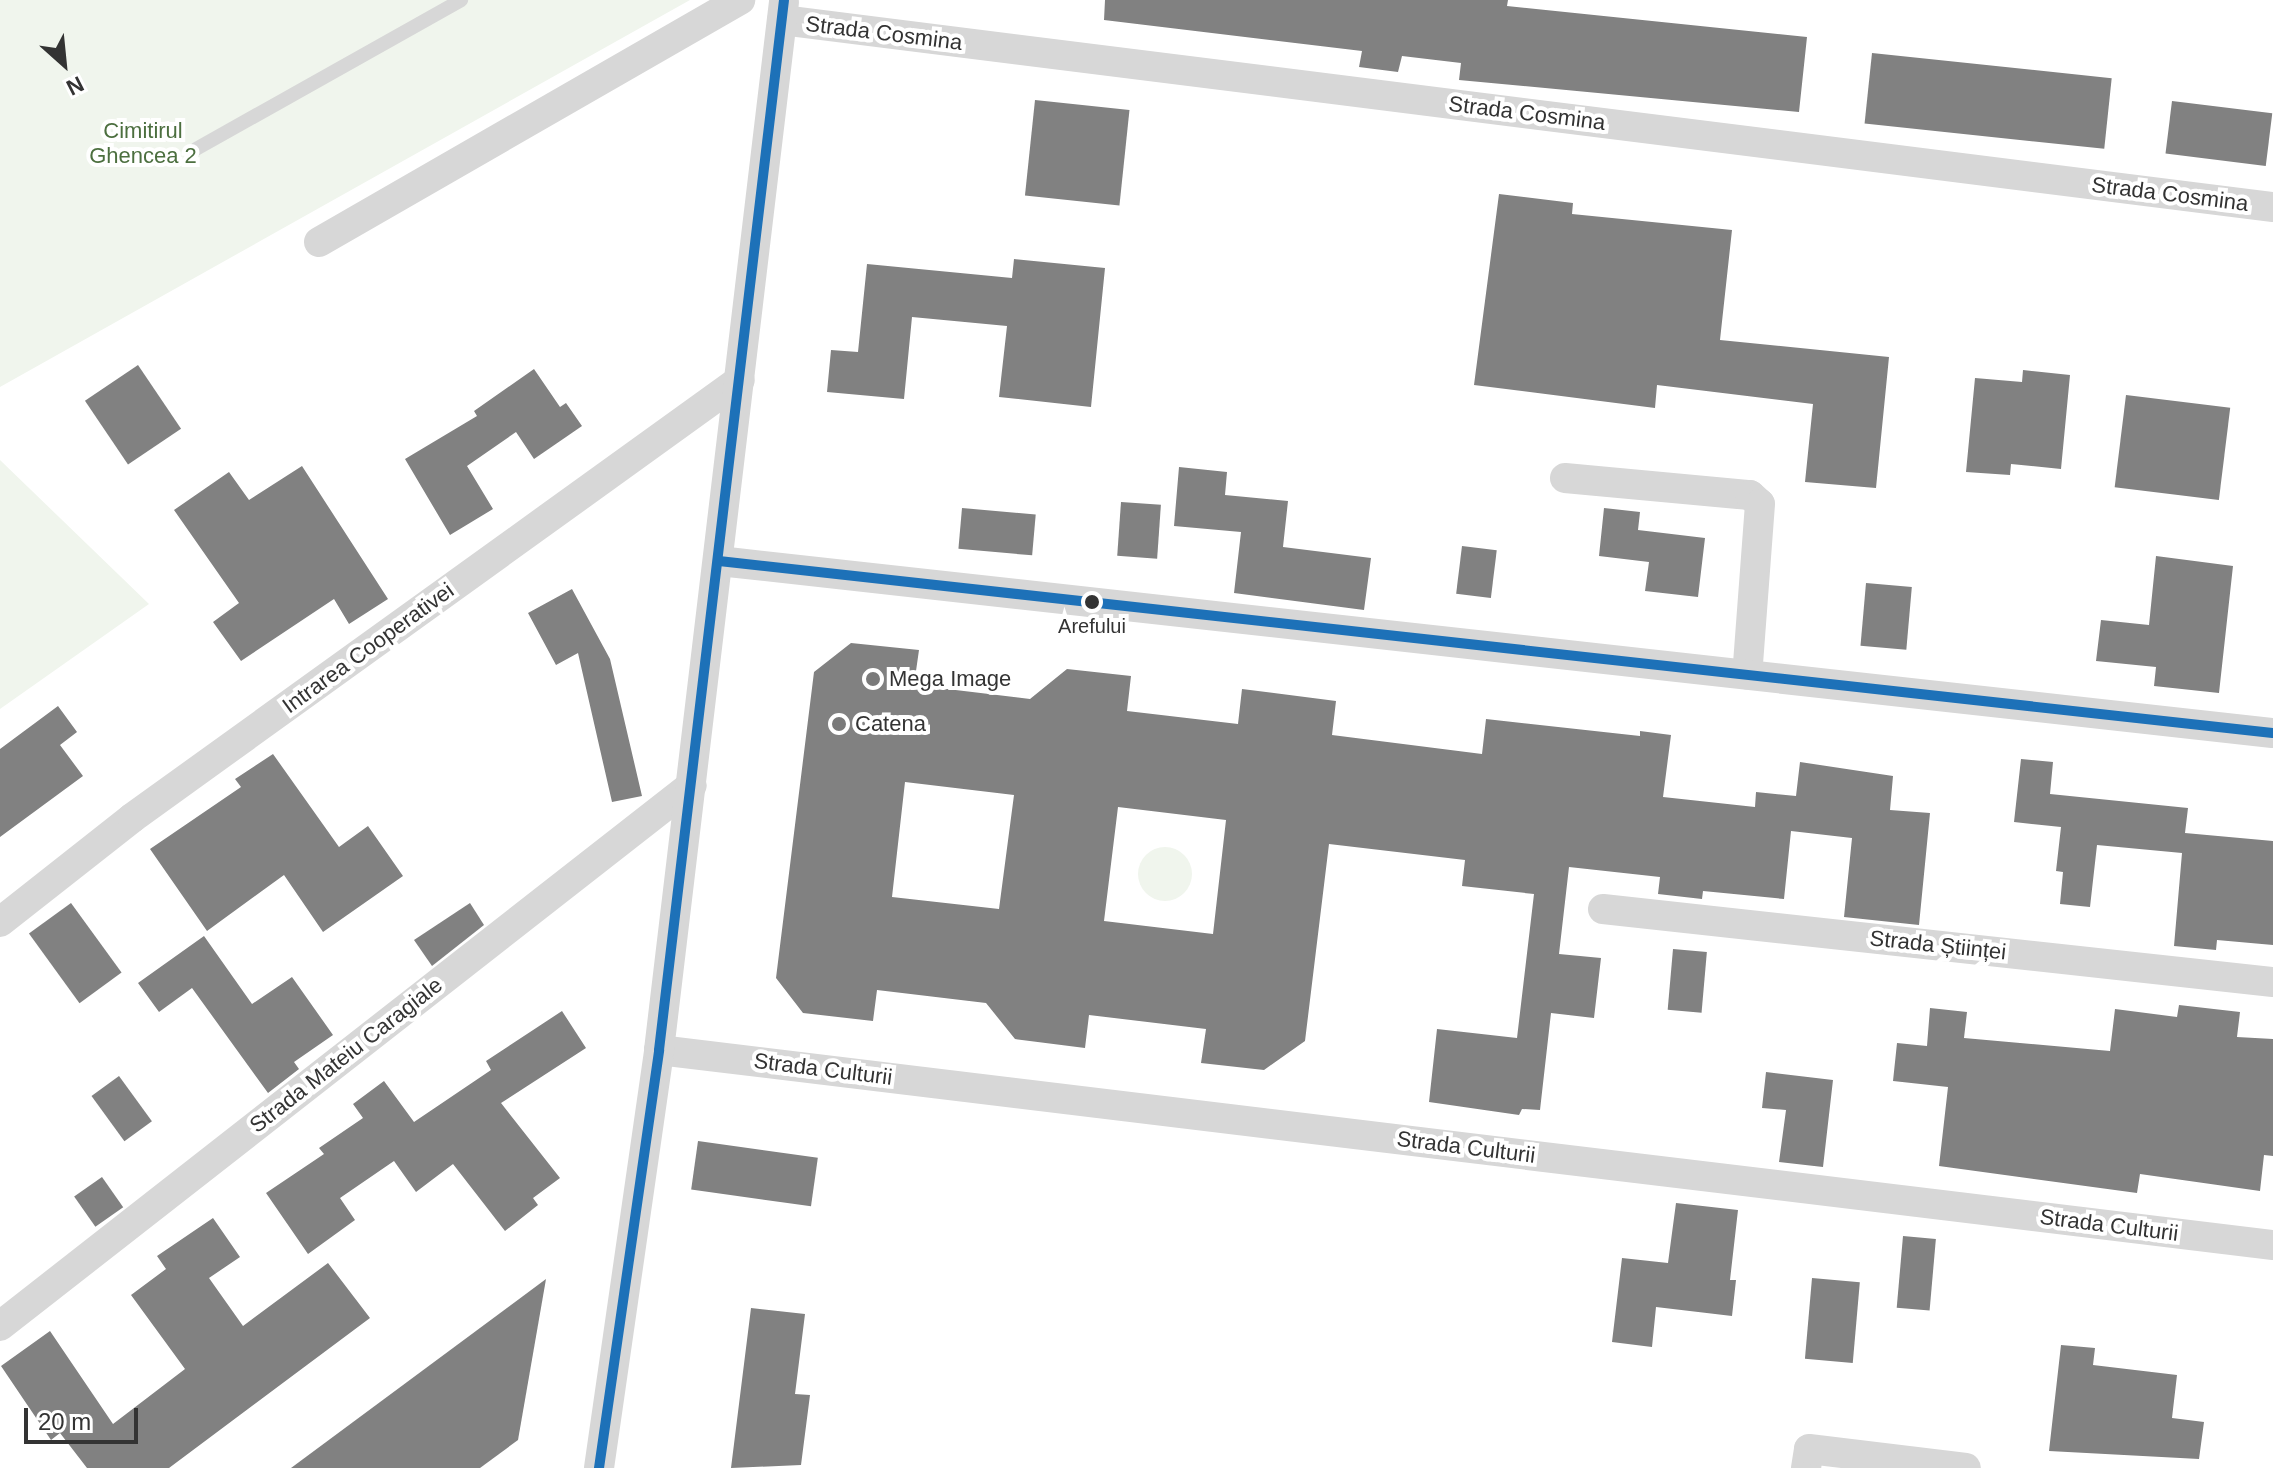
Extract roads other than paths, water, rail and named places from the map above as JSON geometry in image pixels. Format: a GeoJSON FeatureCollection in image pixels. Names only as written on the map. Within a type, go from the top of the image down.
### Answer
{"type":"FeatureCollection","features":[{"type":"Feature","properties":{"kind":"street"},"geometry":{"type":"LineString","coordinates":[[319,242],[740,0]]}},
{"type":"Feature","properties":{"kind":"street"},"geometry":{"type":"LineString","coordinates":[[599,1468],[659,1050],[783,10]]}},
{"type":"Feature","properties":{"kind":"street","name":"Strada Cosmina"},"geometry":{"type":"LineString","coordinates":[[783,10],[2273,207]]}},
{"type":"Feature","properties":{"kind":"street","name":"Intrarea Cooperativei"},"geometry":{"type":"LineString","coordinates":[[0,922],[145,809],[740,380]]}},
{"type":"Feature","properties":{"kind":"street"},"geometry":{"type":"LineString","coordinates":[[1565,478],[1750,495],[1760,504],[1747,675]]}},
{"type":"Feature","properties":{"kind":"street"},"geometry":{"type":"LineString","coordinates":[[719,561],[2273,733]]}},
{"type":"Feature","properties":{"kind":"street","name":"Strada Mateiu Caragiale"},"geometry":{"type":"LineString","coordinates":[[0,1326],[692,785]]}},
{"type":"Feature","properties":{"kind":"street","name":"Strada Științei"},"geometry":{"type":"LineString","coordinates":[[1603,909],[2273,982]]}},
{"type":"Feature","properties":{"kind":"street","name":"Strada Culturii"},"geometry":{"type":"LineString","coordinates":[[659,1050],[2273,1245]]}},
{"type":"Feature","properties":{"kind":"street"},"geometry":{"type":"LineString","coordinates":[[1807,1459],[1966,1468]]}},
{"type":"Feature","properties":{"kind":"lane"},"geometry":{"type":"LineString","coordinates":[[196,149],[461,0]]}},
{"type":"Feature","properties":{"kind":"place","name":"Arefului"},"geometry":{"type":"Point","coordinates":[1092,602]}},
{"type":"Feature","properties":{"kind":"place","name":"Mega Image"},"geometry":{"type":"Point","coordinates":[873,679]}},
{"type":"Feature","properties":{"kind":"place","name":"Catena"},"geometry":{"type":"Point","coordinates":[839,724]}},
{"type":"Feature","properties":{"kind":"park label","name":"Cimitirul Ghencea 2"},"geometry":{"type":"Point","coordinates":[143,142]}}]}
